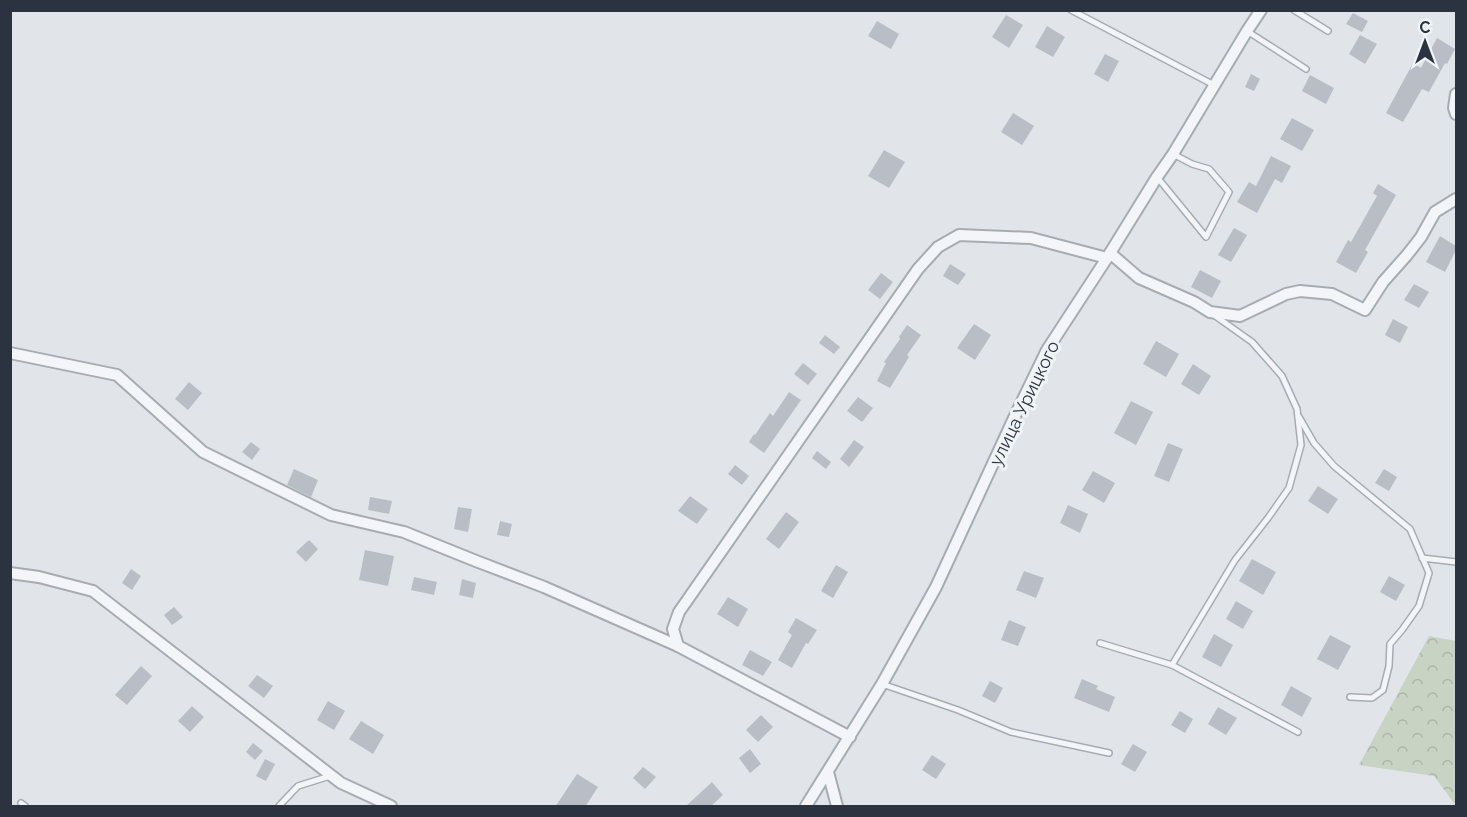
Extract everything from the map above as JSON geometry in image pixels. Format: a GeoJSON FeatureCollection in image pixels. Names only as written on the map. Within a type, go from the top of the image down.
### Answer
{"type":"FeatureCollection","features":[{"type":"Feature","properties":{"kind":"street","name":"улица Урицкого"},"geometry":{"type":"LineString","coordinates":[[806,807],[882,684],[936,587],[1047,350],[1109,256],[1261,10]]}},
{"type":"Feature","properties":{"kind":"street"},"geometry":{"type":"LineString","coordinates":[[1456,94],[1454,108],[1456,114]]}},
{"type":"Feature","properties":{"kind":"street"},"geometry":{"type":"LineString","coordinates":[[678,646],[673,629],[679,612],[918,269],[938,248],[959,235],[1031,238],[1109,256],[1138,278],[1194,302],[1210,312],[1240,316],[1286,294],[1300,291],[1332,294],[1365,310],[1383,282],[1421,237],[1435,212],[1456,199]]}},
{"type":"Feature","properties":{"kind":"street"},"geometry":{"type":"LineString","coordinates":[[10,353],[117,375],[203,452],[331,515],[404,532],[544,587],[678,646],[850,737]]}},
{"type":"Feature","properties":{"kind":"street"},"geometry":{"type":"LineString","coordinates":[[10,573],[39,577],[93,591],[341,783],[391,807]]}},
{"type":"Feature","properties":{"kind":"street"},"geometry":{"type":"LineString","coordinates":[[828,772],[837,807]]}},
{"type":"Feature","properties":{"kind":"lane"},"geometry":{"type":"LineString","coordinates":[[1071,10],[1214,85]]}},
{"type":"Feature","properties":{"kind":"lane"},"geometry":{"type":"LineString","coordinates":[[1294,10],[1328,31]]}},
{"type":"Feature","properties":{"kind":"lane"},"geometry":{"type":"LineString","coordinates":[[1247,31],[1306,69]]}},
{"type":"Feature","properties":{"kind":"lane"},"geometry":{"type":"LineString","coordinates":[[1157,177],[1206,237],[1228,192],[1209,169],[1192,164],[1173,154]]}},
{"type":"Feature","properties":{"kind":"lane"},"geometry":{"type":"LineString","coordinates":[[1172,665],[1234,560],[1289,488],[1301,445],[1297,409],[1282,376],[1252,342],[1210,312]]}},
{"type":"Feature","properties":{"kind":"lane"},"geometry":{"type":"LineString","coordinates":[[1298,416],[1314,443],[1334,466],[1410,529],[1429,573],[1419,606],[1390,644],[1389,666],[1383,690],[1372,698],[1350,697]]}},
{"type":"Feature","properties":{"kind":"lane"},"geometry":{"type":"LineString","coordinates":[[1422,558],[1456,562]]}},
{"type":"Feature","properties":{"kind":"lane"},"geometry":{"type":"LineString","coordinates":[[1100,643],[1172,665],[1298,732]]}},
{"type":"Feature","properties":{"kind":"lane"},"geometry":{"type":"LineString","coordinates":[[882,684],[958,710],[1011,732],[1109,753]]}},
{"type":"Feature","properties":{"kind":"lane"},"geometry":{"type":"LineString","coordinates":[[279,807],[298,786],[332,776]]}},
{"type":"Feature","properties":{"kind":"green space"},"geometry":{"type":"Polygon","coordinates":[[[1429,636],[1456,641],[1456,806],[1434,776],[1359,765],[1429,636]]]}},
{"type":"Feature","properties":{"kind":"building"},"geometry":{"type":"Polygon","coordinates":[[[1353,13],[1368,21],[1362,32],[1346,24],[1353,13]]]}},
{"type":"Feature","properties":{"kind":"building"},"geometry":{"type":"Polygon","coordinates":[[[1006,15],[1023,25],[1009,48],[992,37],[1006,15]]]}},
{"type":"Feature","properties":{"kind":"building"},"geometry":{"type":"Polygon","coordinates":[[[877,21],[899,34],[891,49],[868,36],[877,21]]]}},
{"type":"Feature","properties":{"kind":"building"},"geometry":{"type":"Polygon","coordinates":[[[1047,26],[1065,37],[1053,57],[1035,47],[1047,26]]]}},
{"type":"Feature","properties":{"kind":"building"},"geometry":{"type":"Polygon","coordinates":[[[1360,35],[1377,44],[1365,64],[1349,54],[1360,35]]]}},
{"type":"Feature","properties":{"kind":"building"},"geometry":{"type":"Polygon","coordinates":[[[1437,38],[1455,49],[1429,92],[1422,89],[1403,122],[1386,113],[1413,63],[1421,68],[1437,38]]]}},
{"type":"Feature","properties":{"kind":"building"},"geometry":{"type":"Polygon","coordinates":[[[1105,54],[1119,61],[1108,82],[1094,74],[1105,54]]]}},
{"type":"Feature","properties":{"kind":"building"},"geometry":{"type":"Polygon","coordinates":[[[1251,74],[1260,79],[1254,91],[1245,87],[1251,74]]]}},
{"type":"Feature","properties":{"kind":"building"},"geometry":{"type":"Polygon","coordinates":[[[1310,75],[1334,88],[1326,104],[1302,91],[1310,75]]]}},
{"type":"Feature","properties":{"kind":"building"},"geometry":{"type":"Polygon","coordinates":[[[1013,113],[1034,126],[1022,145],[1001,132],[1013,113]]]}},
{"type":"Feature","properties":{"kind":"building"},"geometry":{"type":"Polygon","coordinates":[[[1292,118],[1314,130],[1302,151],[1280,139],[1292,118]]]}},
{"type":"Feature","properties":{"kind":"building"},"geometry":{"type":"Polygon","coordinates":[[[884,150],[905,162],[889,188],[868,176],[884,150]]]}},
{"type":"Feature","properties":{"kind":"building"},"geometry":{"type":"Polygon","coordinates":[[[1271,156],[1291,166],[1282,183],[1275,179],[1257,213],[1237,202],[1249,182],[1256,186],[1271,156]]]}},
{"type":"Feature","properties":{"kind":"building"},"geometry":{"type":"Polygon","coordinates":[[[1378,184],[1396,195],[1365,250],[1368,252],[1356,273],[1336,262],[1348,240],[1351,242],[1377,196],[1373,193],[1378,184]]]}},
{"type":"Feature","properties":{"kind":"building"},"geometry":{"type":"Polygon","coordinates":[[[1234,228],[1247,235],[1231,262],[1218,255],[1234,228]]]}},
{"type":"Feature","properties":{"kind":"building"},"geometry":{"type":"Polygon","coordinates":[[[1440,236],[1456,246],[1445,272],[1426,262],[1440,236]]]}},
{"type":"Feature","properties":{"kind":"building"},"geometry":{"type":"Polygon","coordinates":[[[950,264],[966,274],[958,285],[943,276],[950,264]]]}},
{"type":"Feature","properties":{"kind":"building"},"geometry":{"type":"Polygon","coordinates":[[[1200,270],[1221,281],[1212,298],[1191,287],[1200,270]]]}},
{"type":"Feature","properties":{"kind":"building"},"geometry":{"type":"Polygon","coordinates":[[[881,273],[893,282],[880,299],[868,290],[881,273]]]}},
{"type":"Feature","properties":{"kind":"building"},"geometry":{"type":"Polygon","coordinates":[[[1414,284],[1429,292],[1419,308],[1404,300],[1414,284]]]}},
{"type":"Feature","properties":{"kind":"building"},"geometry":{"type":"Polygon","coordinates":[[[1393,319],[1408,327],[1400,343],[1385,335],[1393,319]]]}},
{"type":"Feature","properties":{"kind":"building"},"geometry":{"type":"Polygon","coordinates":[[[974,324],[991,335],[975,360],[957,348],[974,324]]]}},
{"type":"Feature","properties":{"kind":"building"},"geometry":{"type":"Polygon","coordinates":[[[907,325],[921,335],[907,355],[909,357],[890,388],[877,381],[886,363],[884,362],[907,325]]]}},
{"type":"Feature","properties":{"kind":"building"},"geometry":{"type":"Polygon","coordinates":[[[825,335],[840,347],[834,354],[819,343],[825,335]]]}},
{"type":"Feature","properties":{"kind":"building"},"geometry":{"type":"Polygon","coordinates":[[[1156,341],[1179,354],[1166,377],[1143,364],[1156,341]]]}},
{"type":"Feature","properties":{"kind":"building"},"geometry":{"type":"Polygon","coordinates":[[[803,363],[817,374],[808,385],[794,374],[803,363]]]}},
{"type":"Feature","properties":{"kind":"building"},"geometry":{"type":"Polygon","coordinates":[[[1193,364],[1211,376],[1199,395],[1181,384],[1193,364]]]}},
{"type":"Feature","properties":{"kind":"building"},"geometry":{"type":"Polygon","coordinates":[[[189,382],[202,393],[188,410],[175,399],[189,382]]]}},
{"type":"Feature","properties":{"kind":"building"},"geometry":{"type":"Polygon","coordinates":[[[789,392],[801,400],[764,453],[749,442],[770,413],[773,416],[789,392]]]}},
{"type":"Feature","properties":{"kind":"building"},"geometry":{"type":"Polygon","coordinates":[[[858,397],[873,408],[862,422],[847,411],[858,397]]]}},
{"type":"Feature","properties":{"kind":"building"},"geometry":{"type":"Polygon","coordinates":[[[1131,401],[1153,412],[1136,445],[1114,433],[1131,401]]]}},
{"type":"Feature","properties":{"kind":"building"},"geometry":{"type":"Polygon","coordinates":[[[854,440],[864,447],[849,467],[840,459],[854,440]]]}},
{"type":"Feature","properties":{"kind":"building"},"geometry":{"type":"Polygon","coordinates":[[[251,442],[260,449],[252,460],[242,452],[251,442]]]}},
{"type":"Feature","properties":{"kind":"building"},"geometry":{"type":"Polygon","coordinates":[[[1168,443],[1183,449],[1169,482],[1154,476],[1168,443]]]}},
{"type":"Feature","properties":{"kind":"building"},"geometry":{"type":"Polygon","coordinates":[[[817,451],[831,462],[826,469],[812,458],[817,451]]]}},
{"type":"Feature","properties":{"kind":"building"},"geometry":{"type":"Polygon","coordinates":[[[735,465],[749,476],[742,485],[728,474],[735,465]]]}},
{"type":"Feature","properties":{"kind":"building"},"geometry":{"type":"Polygon","coordinates":[[[294,469],[318,480],[311,497],[287,485],[294,469]]]}},
{"type":"Feature","properties":{"kind":"building"},"geometry":{"type":"Polygon","coordinates":[[[1384,469],[1397,477],[1389,491],[1375,483],[1384,469]]]}},
{"type":"Feature","properties":{"kind":"building"},"geometry":{"type":"Polygon","coordinates":[[[1093,471],[1115,483],[1104,503],[1082,490],[1093,471]]]}},
{"type":"Feature","properties":{"kind":"building"},"geometry":{"type":"Polygon","coordinates":[[[1318,486],[1338,499],[1328,514],[1308,501],[1318,486]]]}},
{"type":"Feature","properties":{"kind":"building"},"geometry":{"type":"Polygon","coordinates":[[[690,496],[708,509],[697,524],[678,511],[690,496]]]}},
{"type":"Feature","properties":{"kind":"building"},"geometry":{"type":"Polygon","coordinates":[[[370,497],[392,501],[389,514],[368,510],[370,497]]]}},
{"type":"Feature","properties":{"kind":"building"},"geometry":{"type":"Polygon","coordinates":[[[1068,505],[1088,514],[1080,533],[1060,523],[1068,505]]]}},
{"type":"Feature","properties":{"kind":"building"},"geometry":{"type":"Polygon","coordinates":[[[458,507],[472,509],[468,532],[454,529],[458,507]]]}},
{"type":"Feature","properties":{"kind":"building"},"geometry":{"type":"Polygon","coordinates":[[[786,512],[799,522],[779,549],[766,539],[786,512]]]}},
{"type":"Feature","properties":{"kind":"building"},"geometry":{"type":"Polygon","coordinates":[[[500,521],[512,524],[509,537],[497,535],[500,521]]]}},
{"type":"Feature","properties":{"kind":"building"},"geometry":{"type":"Polygon","coordinates":[[[309,540],[318,549],[306,562],[296,552],[309,540]]]}},
{"type":"Feature","properties":{"kind":"building"},"geometry":{"type":"Polygon","coordinates":[[[365,550],[394,556],[388,586],[359,580],[365,550]]]}},
{"type":"Feature","properties":{"kind":"building"},"geometry":{"type":"Polygon","coordinates":[[[1252,559],[1276,572],[1263,595],[1239,581],[1252,559]]]}},
{"type":"Feature","properties":{"kind":"building"},"geometry":{"type":"Polygon","coordinates":[[[836,565],[848,572],[833,598],[821,591],[836,565]]]}},
{"type":"Feature","properties":{"kind":"building"},"geometry":{"type":"Polygon","coordinates":[[[131,569],[141,576],[132,590],[122,583],[131,569]]]}},
{"type":"Feature","properties":{"kind":"building"},"geometry":{"type":"Polygon","coordinates":[[[1024,571],[1044,578],[1036,598],[1016,590],[1024,571]]]}},
{"type":"Feature","properties":{"kind":"building"},"geometry":{"type":"Polygon","coordinates":[[[1389,576],[1405,585],[1396,601],[1380,592],[1389,576]]]}},
{"type":"Feature","properties":{"kind":"building"},"geometry":{"type":"Polygon","coordinates":[[[414,577],[437,582],[434,595],[411,590],[414,577]]]}},
{"type":"Feature","properties":{"kind":"building"},"geometry":{"type":"Polygon","coordinates":[[[462,579],[476,583],[473,598],[459,595],[462,579]]]}},
{"type":"Feature","properties":{"kind":"building"},"geometry":{"type":"Polygon","coordinates":[[[728,597],[748,609],[738,627],[717,614],[728,597]]]}},
{"type":"Feature","properties":{"kind":"building"},"geometry":{"type":"Polygon","coordinates":[[[1236,601],[1253,611],[1243,629],[1226,619],[1236,601]]]}},
{"type":"Feature","properties":{"kind":"building"},"geometry":{"type":"Polygon","coordinates":[[[174,607],[183,617],[172,625],[164,615],[174,607]]]}},
{"type":"Feature","properties":{"kind":"building"},"geometry":{"type":"Polygon","coordinates":[[[796,618],[817,630],[808,644],[806,643],[792,668],[778,660],[792,635],[788,632],[796,618]]]}},
{"type":"Feature","properties":{"kind":"building"},"geometry":{"type":"Polygon","coordinates":[[[1009,620],[1026,627],[1018,646],[1001,640],[1009,620]]]}},
{"type":"Feature","properties":{"kind":"building"},"geometry":{"type":"Polygon","coordinates":[[[1214,634],[1233,645],[1221,667],[1202,657],[1214,634]]]}},
{"type":"Feature","properties":{"kind":"building"},"geometry":{"type":"Polygon","coordinates":[[[1330,635],[1351,646],[1338,670],[1317,659],[1330,635]]]}},
{"type":"Feature","properties":{"kind":"building"},"geometry":{"type":"Polygon","coordinates":[[[750,650],[772,662],[763,676],[742,665],[750,650]]]}},
{"type":"Feature","properties":{"kind":"building"},"geometry":{"type":"Polygon","coordinates":[[[141,666],[152,676],[127,705],[115,695],[141,666]]]}},
{"type":"Feature","properties":{"kind":"building"},"geometry":{"type":"Polygon","coordinates":[[[257,675],[273,686],[264,698],[248,686],[257,675]]]}},
{"type":"Feature","properties":{"kind":"building"},"geometry":{"type":"Polygon","coordinates":[[[1082,679],[1098,686],[1096,689],[1115,697],[1109,712],[1074,698],[1082,679]]]}},
{"type":"Feature","properties":{"kind":"building"},"geometry":{"type":"Polygon","coordinates":[[[990,681],[1003,688],[995,703],[982,696],[990,681]]]}},
{"type":"Feature","properties":{"kind":"building"},"geometry":{"type":"Polygon","coordinates":[[[1291,686],[1312,698],[1302,717],[1281,705],[1291,686]]]}},
{"type":"Feature","properties":{"kind":"building"},"geometry":{"type":"Polygon","coordinates":[[[328,701],[345,711],[334,730],[317,720],[328,701]]]}},
{"type":"Feature","properties":{"kind":"building"},"geometry":{"type":"Polygon","coordinates":[[[192,706],[204,717],[190,732],[178,721],[192,706]]]}},
{"type":"Feature","properties":{"kind":"building"},"geometry":{"type":"Polygon","coordinates":[[[1218,707],[1237,718],[1226,735],[1208,724],[1218,707]]]}},
{"type":"Feature","properties":{"kind":"building"},"geometry":{"type":"Polygon","coordinates":[[[1180,711],[1193,719],[1185,733],[1171,725],[1180,711]]]}},
{"type":"Feature","properties":{"kind":"building"},"geometry":{"type":"Polygon","coordinates":[[[761,715],[773,727],[758,742],[746,730],[761,715]]]}},
{"type":"Feature","properties":{"kind":"building"},"geometry":{"type":"Polygon","coordinates":[[[361,721],[384,735],[373,754],[349,739],[361,721]]]}},
{"type":"Feature","properties":{"kind":"building"},"geometry":{"type":"Polygon","coordinates":[[[253,743],[263,751],[255,760],[246,752],[253,743]]]}},
{"type":"Feature","properties":{"kind":"building"},"geometry":{"type":"Polygon","coordinates":[[[1133,744],[1147,752],[1135,772],[1121,764],[1133,744]]]}},
{"type":"Feature","properties":{"kind":"building"},"geometry":{"type":"Polygon","coordinates":[[[750,749],[761,764],[750,773],[739,758],[750,749]]]}},
{"type":"Feature","properties":{"kind":"building"},"geometry":{"type":"Polygon","coordinates":[[[932,755],[946,764],[936,779],[922,770],[932,755]]]}},
{"type":"Feature","properties":{"kind":"building"},"geometry":{"type":"Polygon","coordinates":[[[265,759],[275,764],[266,781],[256,776],[265,759]]]}},
{"type":"Feature","properties":{"kind":"building"},"geometry":{"type":"Polygon","coordinates":[[[643,767],[656,777],[645,789],[633,778],[643,767]]]}},
{"type":"Feature","properties":{"kind":"building"},"geometry":{"type":"Polygon","coordinates":[[[577,774],[598,787],[585,807],[555,807],[577,774]]]}},
{"type":"Feature","properties":{"kind":"building"},"geometry":{"type":"Polygon","coordinates":[[[712,782],[723,795],[710,807],[685,807],[712,782]]]}}]}
